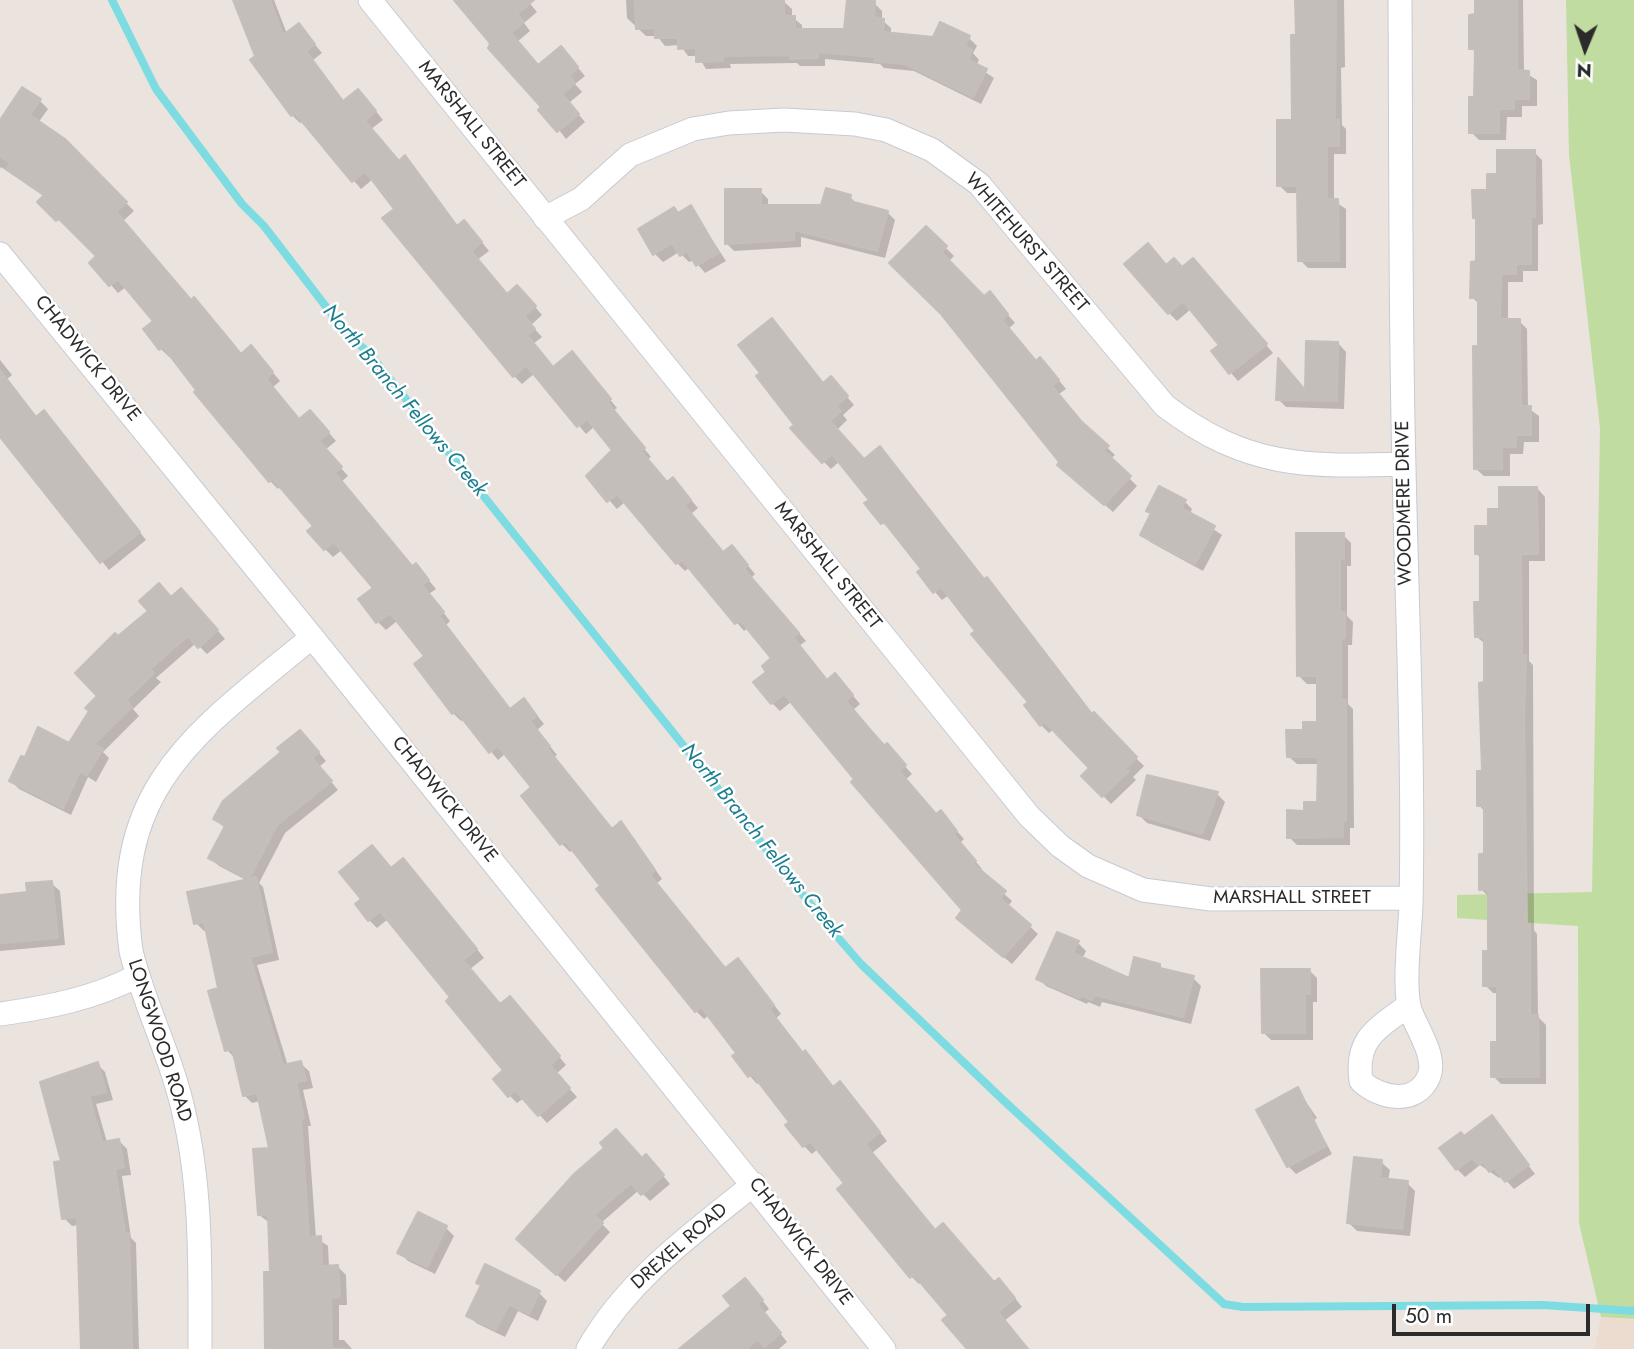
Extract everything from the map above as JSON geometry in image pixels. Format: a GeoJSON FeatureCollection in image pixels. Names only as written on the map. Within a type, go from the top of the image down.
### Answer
{"type":"FeatureCollection","features":[{"type":"Feature","properties":{"kind":"street","name":"MARSHALL STREET"},"geometry":{"type":"LineString","coordinates":[[370,0],[1029,816],[1060,846],[1088,866],[1119,881],[1177,897],[1411,898]]}},
{"type":"Feature","properties":{"kind":"street","name":"WOODMERE DRIVE"},"geometry":{"type":"LineString","coordinates":[[1400,0],[1411,898],[1409,1005]]}},
{"type":"Feature","properties":{"kind":"street","name":"WHITEHURST STREET"},"geometry":{"type":"LineString","coordinates":[[545,218],[580,199],[630,155],[693,129],[729,123],[784,120],[855,124],[886,130],[932,150],[979,184],[1165,406],[1191,425],[1229,446],[1280,461],[1323,466],[1404,464]]}},
{"type":"Feature","properties":{"kind":"street","name":"CHADWICK DRIVE"},"geometry":{"type":"LineString","coordinates":[[0,254],[754,1184],[884,1349]]}},
{"type":"Feature","properties":{"kind":"street","name":"LONGWOOD ROAD"},"geometry":{"type":"LineString","coordinates":[[200,1349],[200,1234],[192,1149],[183,1106],[137,976],[127,924],[128,879],[138,829],[154,790],[172,761],[195,736],[312,637]]}},
{"type":"Feature","properties":{"kind":"street"},"geometry":{"type":"LineString","coordinates":[[0,1014],[51,1007],[100,994],[137,976]]}},
{"type":"Feature","properties":{"kind":"street","name":"DREXEL ROAD"},"geometry":{"type":"LineString","coordinates":[[588,1349],[618,1303],[644,1274],[754,1184]]}},
{"type":"Feature","properties":{"kind":"shaded area"},"geometry":{"type":"Polygon","coordinates":[[[1601,1317],[1634,1320],[1634,1349],[1595,1349],[1601,1317]]]}},
{"type":"Feature","properties":{"kind":"green space"},"geometry":{"type":"Polygon","coordinates":[[[1566,0],[1634,0],[1634,1319],[1601,1317],[1579,1223],[1578,926],[1457,918],[1457,895],[1592,892],[1600,428],[1569,155],[1566,0]]]}},
{"type":"Feature","properties":{"kind":"building"},"geometry":{"type":"Polygon","coordinates":[[[233,0],[270,0],[283,35],[299,23],[315,44],[306,51],[343,101],[358,89],[376,111],[365,121],[399,161],[405,155],[457,226],[464,220],[482,242],[471,251],[507,294],[517,285],[536,306],[524,316],[535,329],[527,335],[553,367],[572,351],[611,399],[607,402],[645,448],[641,451],[667,482],[673,477],[691,500],[684,505],[723,552],[732,545],[748,565],[744,569],[799,633],[793,637],[827,680],[835,673],[853,695],[846,701],[884,746],[887,743],[906,765],[899,771],[936,814],[941,810],[957,831],[953,834],[976,861],[972,863],[1006,891],[1000,898],[1031,925],[1003,957],[956,918],[962,910],[851,782],[854,779],[784,694],[771,704],[753,682],[766,672],[762,666],[771,658],[740,620],[735,624],[682,560],[676,564],[617,494],[607,502],[586,476],[612,450],[587,419],[577,427],[526,365],[513,377],[382,218],[394,209],[365,171],[352,182],[295,113],[291,116],[250,60],[255,56],[233,0]]]}},
{"type":"Feature","properties":{"kind":"building"},"geometry":{"type":"Polygon","coordinates":[[[454,0],[534,0],[517,14],[524,22],[511,33],[538,65],[561,46],[578,67],[569,76],[575,83],[562,94],[579,114],[557,132],[538,110],[541,107],[488,48],[490,43],[454,0]]]}},
{"type":"Feature","properties":{"kind":"building"},"geometry":{"type":"Polygon","coordinates":[[[635,0],[784,0],[784,16],[795,16],[795,29],[844,29],[847,0],[875,1],[874,17],[884,19],[883,32],[933,37],[940,22],[970,36],[965,46],[972,50],[968,60],[987,69],[973,97],[905,64],[874,61],[875,57],[818,52],[818,58],[790,59],[790,55],[723,56],[723,61],[696,62],[696,48],[678,49],[678,38],[655,38],[655,28],[636,29],[635,0]]]}},
{"type":"Feature","properties":{"kind":"building"},"geometry":{"type":"Polygon","coordinates":[[[1295,0],[1336,0],[1335,120],[1339,120],[1339,146],[1327,146],[1327,199],[1338,199],[1339,261],[1298,261],[1297,186],[1277,186],[1277,120],[1292,120],[1291,35],[1296,35],[1295,0]]]}},
{"type":"Feature","properties":{"kind":"building"},"geometry":{"type":"Polygon","coordinates":[[[1475,0],[1517,0],[1517,70],[1529,71],[1529,99],[1514,99],[1514,109],[1499,109],[1499,133],[1469,133],[1469,97],[1474,97],[1475,49],[1469,49],[1469,15],[1475,14],[1475,0]]]}},
{"type":"Feature","properties":{"kind":"building"},"geometry":{"type":"Polygon","coordinates":[[[22,87],[41,99],[30,115],[65,139],[127,202],[116,212],[191,300],[194,297],[241,354],[251,345],[273,372],[266,379],[299,419],[310,410],[329,432],[319,441],[342,467],[335,473],[412,566],[416,563],[429,580],[422,585],[444,612],[439,616],[510,709],[524,698],[537,716],[530,721],[550,746],[547,748],[612,829],[621,821],[655,870],[650,875],[725,968],[738,958],[774,1005],[769,1009],[803,1053],[805,1050],[833,1087],[840,1081],[880,1132],[865,1144],[935,1230],[943,1223],[994,1282],[999,1278],[1015,1298],[998,1312],[1028,1349],[967,1349],[942,1320],[948,1315],[913,1274],[910,1278],[837,1189],[844,1183],[810,1141],[803,1147],[785,1125],[789,1122],[752,1074],[748,1077],[732,1056],[736,1053],[701,1007],[695,1012],[596,889],[600,886],[565,841],[560,845],[521,796],[531,787],[498,746],[489,753],[456,711],[452,714],[414,664],[424,656],[390,613],[376,623],[358,599],[373,588],[334,542],[324,550],[307,531],[313,526],[273,479],[269,482],[194,392],[196,390],[163,347],[159,350],[143,329],[153,321],[118,279],[109,286],[89,263],[96,256],[59,219],[56,221],[37,202],[44,195],[6,169],[10,163],[0,156],[0,120],[22,87]]]}},
{"type":"Feature","properties":{"kind":"building"},"geometry":{"type":"Polygon","coordinates":[[[1497,150],[1535,150],[1535,217],[1531,217],[1531,264],[1516,264],[1516,274],[1501,274],[1500,319],[1520,319],[1521,406],[1531,406],[1531,435],[1516,435],[1516,447],[1502,447],[1502,469],[1474,469],[1473,346],[1478,346],[1478,298],[1470,298],[1471,262],[1476,261],[1476,218],[1473,218],[1472,190],[1487,190],[1487,174],[1497,174],[1497,150]]]}},
{"type":"Feature","properties":{"kind":"building"},"geometry":{"type":"Polygon","coordinates":[[[826,188],[851,195],[850,201],[888,211],[877,251],[794,230],[794,240],[725,244],[725,189],[761,189],[761,205],[821,205],[826,188]]]}},
{"type":"Feature","properties":{"kind":"building"},"geometry":{"type":"Polygon","coordinates":[[[691,205],[719,253],[696,266],[687,251],[680,256],[672,243],[653,255],[638,229],[674,207],[678,213],[691,205]]]}},
{"type":"Feature","properties":{"kind":"building"},"geometry":{"type":"Polygon","coordinates":[[[926,226],[947,246],[941,252],[984,296],[990,291],[1008,314],[1002,320],[1036,361],[1040,357],[1059,380],[1052,386],[1081,421],[1109,446],[1103,450],[1131,476],[1104,505],[1057,465],[1059,462],[940,313],[889,263],[926,226]]]}},
{"type":"Feature","properties":{"kind":"building"},"geometry":{"type":"Polygon","coordinates":[[[1148,243],[1166,265],[1174,258],[1182,267],[1193,258],[1267,344],[1229,374],[1211,351],[1219,345],[1183,301],[1168,314],[1124,264],[1148,243]]]}},
{"type":"Feature","properties":{"kind":"building"},"geometry":{"type":"Polygon","coordinates":[[[772,318],[823,383],[831,376],[848,396],[836,406],[841,411],[830,421],[864,459],[880,446],[984,579],[987,577],[1092,714],[1094,712],[1137,757],[1124,770],[1129,771],[1102,797],[1081,776],[1089,768],[1045,722],[1040,726],[1024,705],[1028,702],[971,634],[975,631],[941,587],[933,593],[917,572],[921,569],[884,522],[881,524],[864,503],[869,500],[832,454],[822,463],[790,428],[794,425],[756,376],[760,373],[738,345],[772,318]]]}},
{"type":"Feature","properties":{"kind":"building"},"geometry":{"type":"Polygon","coordinates":[[[1306,341],[1338,342],[1337,401],[1276,400],[1278,358],[1305,390],[1306,341]]]}},
{"type":"Feature","properties":{"kind":"building"},"geometry":{"type":"Polygon","coordinates":[[[0,370],[36,417],[44,410],[140,532],[100,563],[0,437],[0,370]]]}},
{"type":"Feature","properties":{"kind":"building"},"geometry":{"type":"Polygon","coordinates":[[[1159,486],[1186,500],[1181,508],[1215,526],[1195,564],[1140,535],[1151,513],[1146,511],[1159,486]]]}},
{"type":"Feature","properties":{"kind":"building"},"geometry":{"type":"Polygon","coordinates":[[[1499,487],[1537,487],[1538,554],[1521,554],[1522,655],[1526,655],[1524,717],[1530,1015],[1538,1015],[1539,1077],[1491,1077],[1491,1042],[1497,1042],[1497,986],[1483,986],[1483,951],[1488,951],[1488,889],[1479,890],[1479,854],[1484,854],[1484,806],[1477,806],[1477,771],[1482,771],[1479,683],[1484,682],[1484,637],[1475,637],[1474,602],[1480,602],[1480,554],[1475,554],[1475,526],[1488,526],[1488,509],[1499,509],[1499,487]]]}},
{"type":"Feature","properties":{"kind":"building"},"geometry":{"type":"Polygon","coordinates":[[[1296,533],[1344,533],[1344,559],[1340,559],[1340,612],[1345,612],[1345,638],[1341,638],[1341,700],[1346,700],[1346,821],[1343,821],[1343,837],[1287,838],[1287,810],[1304,811],[1304,802],[1317,802],[1318,757],[1287,757],[1286,730],[1303,730],[1303,722],[1317,722],[1317,676],[1297,676],[1296,533]]]}},
{"type":"Feature","properties":{"kind":"building"},"geometry":{"type":"Polygon","coordinates":[[[159,583],[171,597],[181,588],[218,630],[198,648],[188,636],[150,669],[154,673],[126,700],[132,707],[94,744],[103,749],[87,775],[80,771],[63,808],[9,781],[21,756],[25,757],[38,727],[69,743],[89,711],[85,708],[97,696],[75,673],[115,633],[118,636],[148,611],[139,601],[159,583]]]}},
{"type":"Feature","properties":{"kind":"building"},"geometry":{"type":"Polygon","coordinates":[[[300,730],[319,752],[312,758],[332,781],[277,825],[249,879],[208,858],[225,826],[213,819],[223,801],[281,752],[277,748],[300,730]]]}},
{"type":"Feature","properties":{"kind":"building"},"geometry":{"type":"Polygon","coordinates":[[[1147,775],[1218,792],[1202,834],[1137,815],[1147,775]]]}},
{"type":"Feature","properties":{"kind":"building"},"geometry":{"type":"Polygon","coordinates":[[[372,845],[391,868],[403,858],[477,949],[463,960],[500,1004],[510,996],[560,1056],[550,1065],[570,1088],[538,1116],[515,1090],[508,1097],[493,1079],[503,1070],[446,1001],[450,997],[380,911],[368,921],[355,904],[361,899],[339,872],[372,845]]]}},
{"type":"Feature","properties":{"kind":"building"},"geometry":{"type":"Polygon","coordinates":[[[256,877],[272,952],[250,957],[283,1065],[301,1061],[306,1080],[296,1083],[304,1118],[301,1119],[309,1237],[321,1236],[322,1266],[338,1265],[340,1297],[331,1298],[332,1349],[265,1348],[264,1272],[270,1272],[268,1215],[258,1215],[253,1149],[269,1148],[257,1093],[243,1096],[232,1049],[225,1051],[208,991],[218,988],[204,922],[194,924],[187,892],[256,877]]]}},
{"type":"Feature","properties":{"kind":"building"},"geometry":{"type":"Polygon","coordinates":[[[52,881],[58,938],[0,943],[0,895],[27,892],[26,883],[52,881]]]}},
{"type":"Feature","properties":{"kind":"building"},"geometry":{"type":"Polygon","coordinates":[[[1057,932],[1079,941],[1073,953],[1129,978],[1134,957],[1160,964],[1160,968],[1194,976],[1183,1017],[1094,995],[1092,1000],[1080,995],[1080,998],[1036,979],[1057,932]]]}},
{"type":"Feature","properties":{"kind":"building"},"geometry":{"type":"Polygon","coordinates":[[[1261,969],[1310,969],[1310,994],[1305,994],[1305,1033],[1262,1033],[1261,969]]]}},
{"type":"Feature","properties":{"kind":"building"},"geometry":{"type":"Polygon","coordinates":[[[98,1062],[106,1092],[89,1096],[102,1142],[119,1139],[124,1167],[115,1169],[125,1233],[129,1233],[132,1349],[81,1349],[77,1217],[62,1219],[54,1162],[61,1161],[40,1082],[98,1062]]]}},
{"type":"Feature","properties":{"kind":"building"},"geometry":{"type":"Polygon","coordinates":[[[1298,1087],[1326,1146],[1287,1167],[1256,1110],[1298,1087]]]}},
{"type":"Feature","properties":{"kind":"building"},"geometry":{"type":"Polygon","coordinates":[[[1492,1115],[1529,1165],[1505,1182],[1494,1168],[1489,1172],[1483,1162],[1478,1165],[1472,1158],[1456,1170],[1439,1148],[1461,1132],[1464,1136],[1492,1115]]]}},
{"type":"Feature","properties":{"kind":"building"},"geometry":{"type":"Polygon","coordinates":[[[616,1129],[642,1158],[646,1154],[664,1175],[641,1195],[631,1183],[594,1215],[603,1223],[556,1275],[516,1239],[574,1174],[604,1148],[600,1143],[616,1129]]]}},
{"type":"Feature","properties":{"kind":"building"},"geometry":{"type":"Polygon","coordinates":[[[1354,1157],[1382,1160],[1380,1178],[1408,1181],[1402,1229],[1347,1223],[1354,1157]]]}},
{"type":"Feature","properties":{"kind":"building"},"geometry":{"type":"Polygon","coordinates":[[[418,1212],[447,1226],[427,1267],[397,1253],[418,1212]]]}},
{"type":"Feature","properties":{"kind":"building"},"geometry":{"type":"Polygon","coordinates":[[[485,1264],[540,1291],[529,1314],[509,1304],[496,1330],[466,1316],[481,1285],[476,1283],[485,1264]]]}},
{"type":"Feature","properties":{"kind":"building"},"geometry":{"type":"Polygon","coordinates":[[[745,1278],[763,1300],[757,1304],[781,1333],[764,1347],[758,1339],[746,1349],[679,1349],[731,1306],[723,1296],[745,1278]]]}},
{"type":"Feature","properties":{"kind":"waterway","name":"North Branch Fellows Creek"},"geometry":{"type":"LineString","coordinates":[[112,0],[156,89],[242,204],[264,226],[347,334],[369,353],[828,926],[861,964],[1002,1099],[1224,1304],[1243,1307],[1543,1305],[1634,1311]]}}]}
